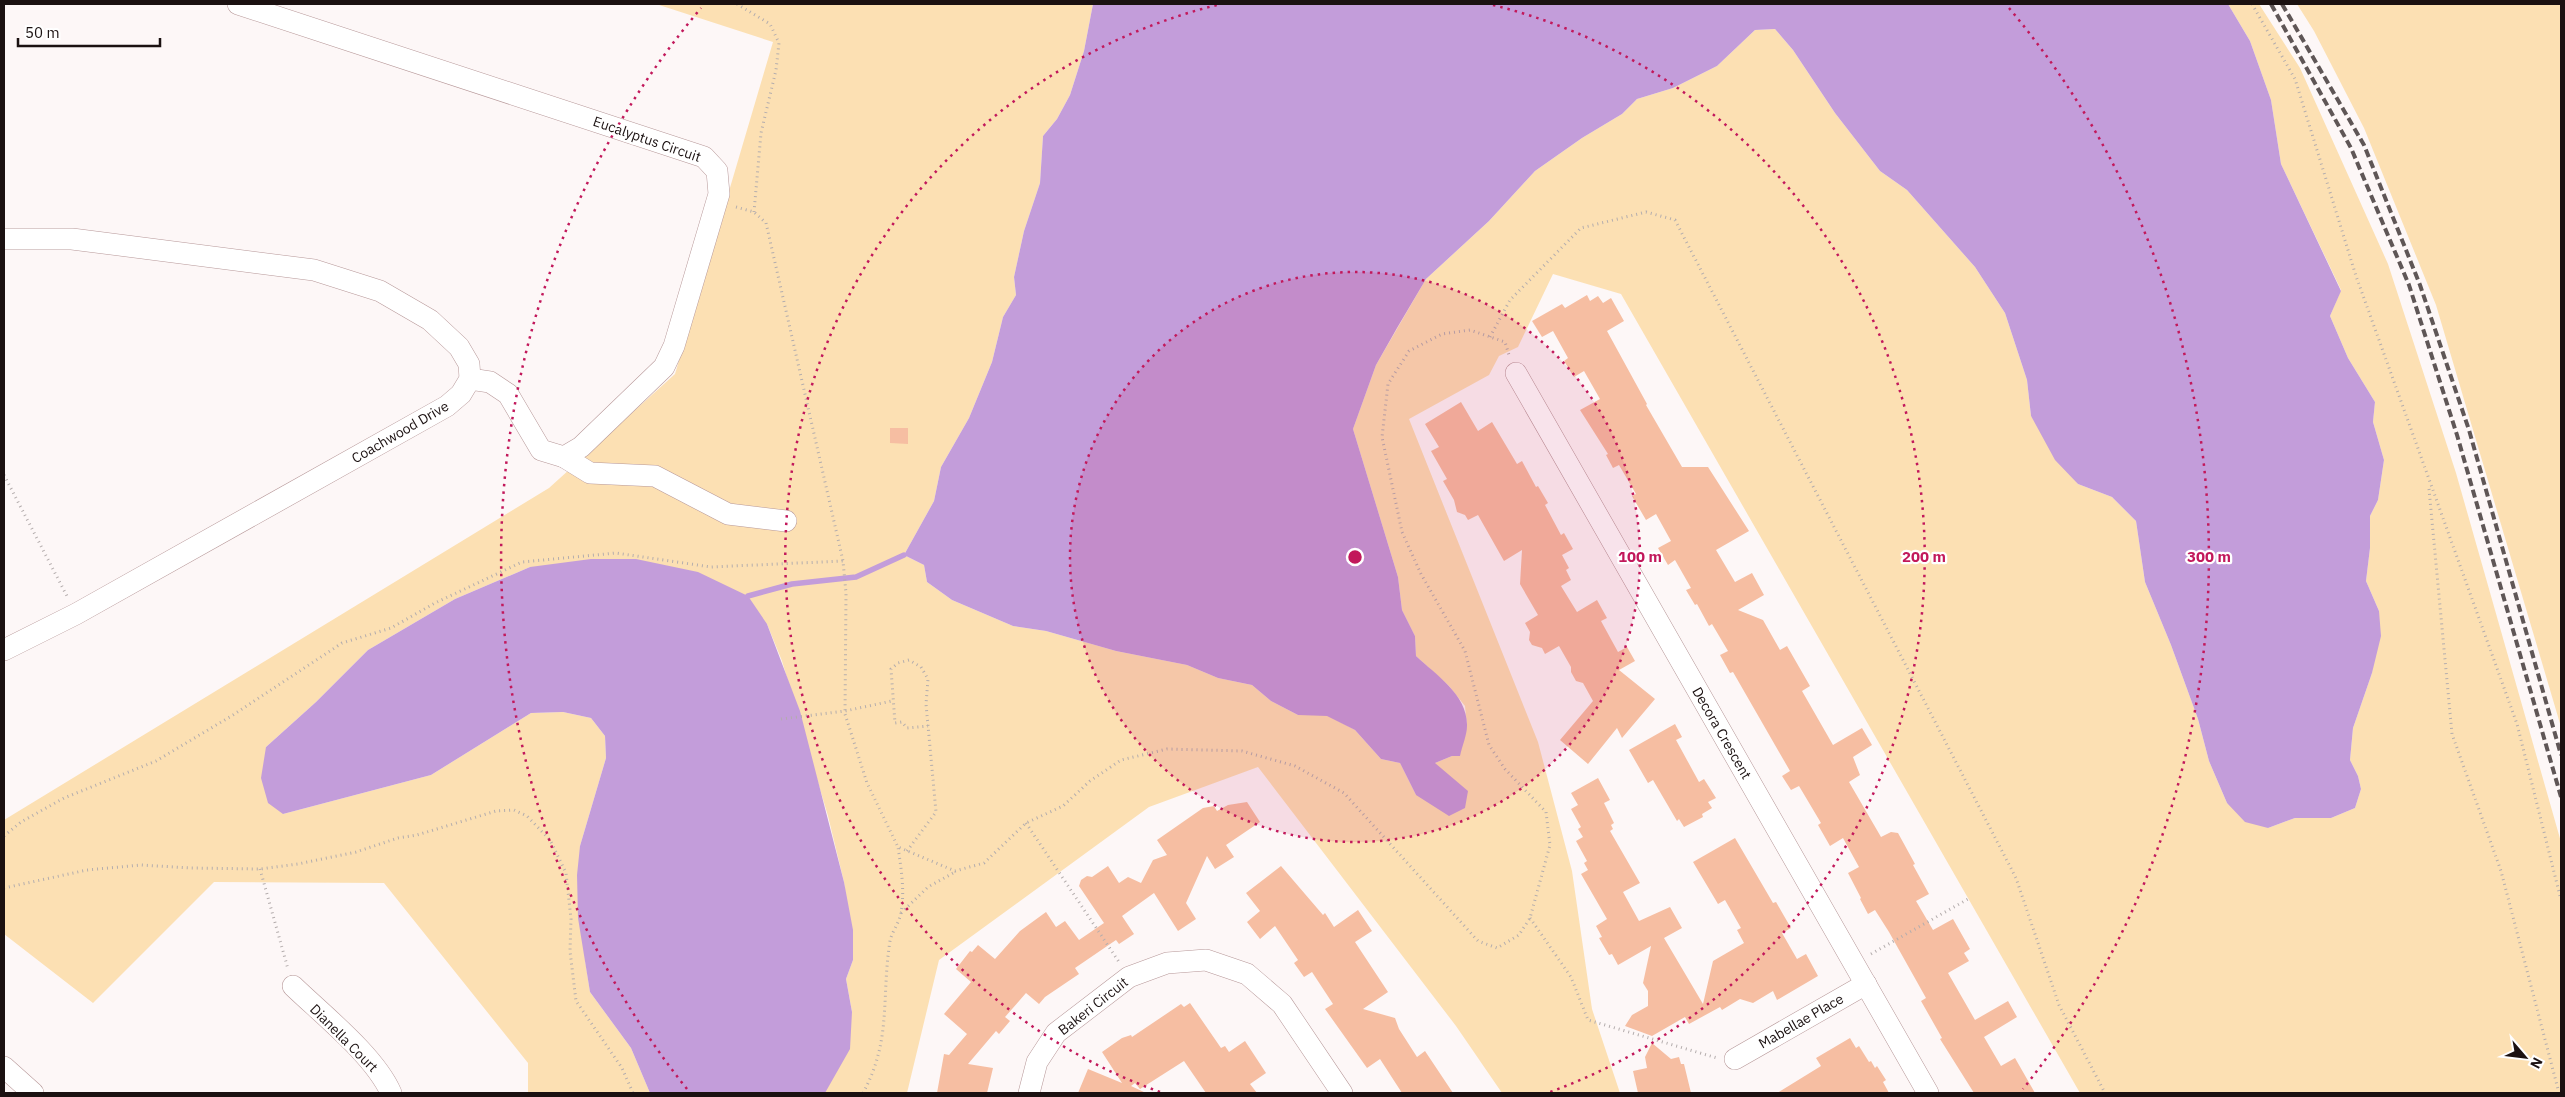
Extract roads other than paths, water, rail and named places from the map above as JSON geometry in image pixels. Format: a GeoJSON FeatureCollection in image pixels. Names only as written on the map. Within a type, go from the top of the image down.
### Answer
{"type":"FeatureCollection","features":[{"type":"Feature","properties":{"kind":"street","name":"Eucalyptus Circuit"},"geometry":{"type":"LineString","coordinates":[[238,4],[704,157],[717,171],[719,194],[674,346],[664,367],[581,447],[564,457]]}},
{"type":"Feature","properties":{"kind":"street"},"geometry":{"type":"LineString","coordinates":[[4,239],[72,239],[314,270],[380,291],[430,320],[459,347],[469,364],[470,379],[490,382],[508,394],[541,450],[564,457],[590,473],[655,476],[728,514],[786,521]]}},
{"type":"Feature","properties":{"kind":"street","name":"Decora Crescent"},"geometry":{"type":"LineString","coordinates":[[1516,373],[1928,1093]]}},
{"type":"Feature","properties":{"kind":"street","name":"Coachwood Drive"},"geometry":{"type":"LineString","coordinates":[[4,650],[76,614],[447,406],[461,394],[470,379]]}},
{"type":"Feature","properties":{"kind":"street","name":"Bakeri Circuit"},"geometry":{"type":"LineString","coordinates":[[1029,1093],[1037,1062],[1056,1033],[1129,977],[1166,963],[1206,960],[1247,974],[1282,1004],[1342,1093]]}},
{"type":"Feature","properties":{"kind":"street","name":"Mabellae Place"},"geometry":{"type":"LineString","coordinates":[[1735,1059],[1866,984]]}},
{"type":"Feature","properties":{"kind":"street","name":"Dianella Court"},"geometry":{"type":"LineString","coordinates":[[293,986],[380,1073],[392,1093]]}},
{"type":"Feature","properties":{"kind":"street"},"geometry":{"type":"LineString","coordinates":[[4,1067],[33,1093]]}},
{"type":"Feature","properties":{"kind":"waterway"},"geometry":{"type":"LineString","coordinates":[[748,596],[792,584],[856,577],[904,555]]}},
{"type":"Feature","properties":{"kind":"railway"},"geometry":{"type":"LineString","coordinates":[[2271,4],[2351,148],[2409,285],[2457,435],[2561,797]]}},
{"type":"Feature","properties":{"kind":"railway"},"geometry":{"type":"LineString","coordinates":[[2282,4],[2364,145],[2420,285],[2469,430],[2561,755]]}}]}
